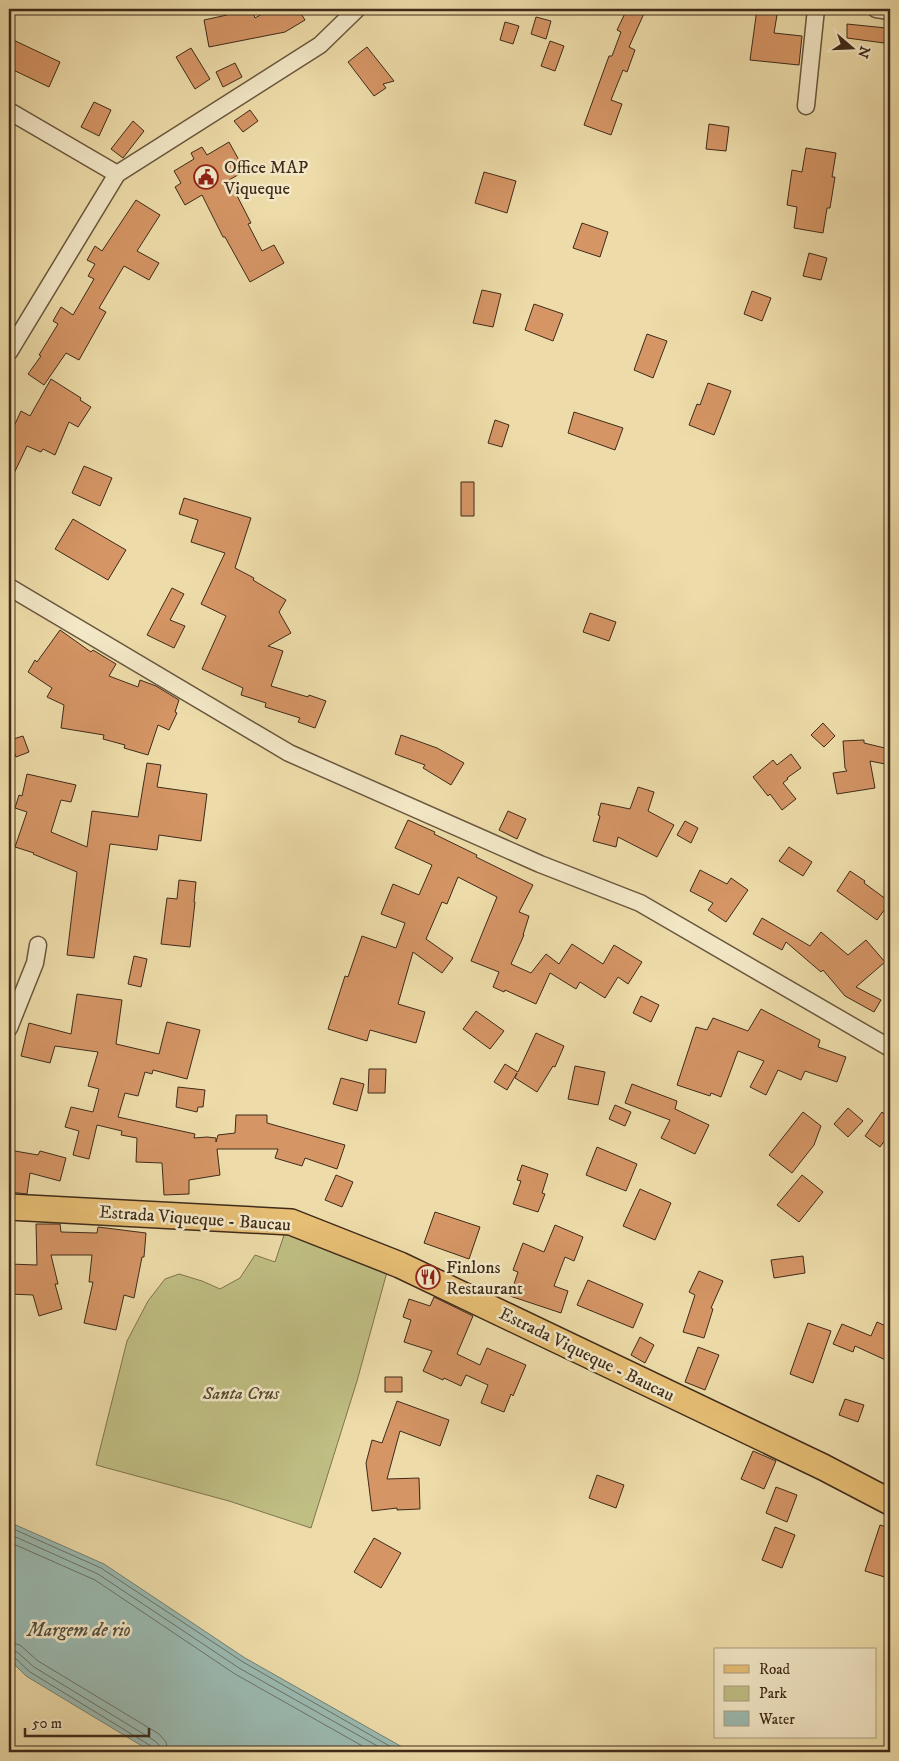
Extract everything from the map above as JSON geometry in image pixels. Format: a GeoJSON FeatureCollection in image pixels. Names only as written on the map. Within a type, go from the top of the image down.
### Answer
{"type":"FeatureCollection","features":[{"type":"Feature","properties":{"kind":"main road","name":"Estrada Viqueque - Baucau"},"geometry":{"type":"LineString","coordinates":[[9,1207],[291,1222],[400,1265],[814,1463],[890,1502]]}},
{"type":"Feature","properties":{"kind":"street"},"geometry":{"type":"LineString","coordinates":[[9,352],[117,174],[320,45],[357,9]]}},
{"type":"Feature","properties":{"kind":"street"},"geometry":{"type":"LineString","coordinates":[[806,106],[816,9]]}},
{"type":"Feature","properties":{"kind":"street"},"geometry":{"type":"LineString","coordinates":[[876,9],[890,12]]}},
{"type":"Feature","properties":{"kind":"street"},"geometry":{"type":"LineString","coordinates":[[9,111],[117,174]]}},
{"type":"Feature","properties":{"kind":"street"},"geometry":{"type":"LineString","coordinates":[[9,587],[289,753],[540,864],[640,903],[890,1048]]}},
{"type":"Feature","properties":{"kind":"street"},"geometry":{"type":"LineString","coordinates":[[9,1028],[35,963],[38,945]]}},
{"type":"Feature","properties":{"kind":"green space","name":"Santa Crus"},"geometry":{"type":"Polygon","coordinates":[[[285,1232],[387,1272],[357,1381],[311,1528],[229,1501],[96,1465],[127,1341],[148,1301],[165,1279],[179,1274],[220,1289],[240,1278],[255,1255],[275,1262],[285,1232]]]}},
{"type":"Feature","properties":{"kind":"water","name":"Margem de rio"},"geometry":{"type":"Polygon","coordinates":[[[9,1522],[104,1564],[245,1658],[411,1752],[152,1752],[26,1676],[9,1659],[9,1522]]]}},
{"type":"Feature","properties":{"kind":"building"},"geometry":{"type":"Polygon","coordinates":[[[238,9],[252,9],[255,18],[271,9],[298,9],[305,20],[285,32],[209,47],[204,20],[227,15],[227,12],[238,9]]]}},
{"type":"Feature","properties":{"kind":"building"},"geometry":{"type":"Polygon","coordinates":[[[627,9],[646,9],[629,47],[635,50],[627,72],[623,70],[611,100],[622,104],[611,135],[584,125],[609,56],[612,56],[621,32],[617,30],[627,9]]]}},
{"type":"Feature","properties":{"kind":"building"},"geometry":{"type":"Polygon","coordinates":[[[757,9],[778,9],[774,33],[802,36],[799,65],[750,60],[757,9]]]}},
{"type":"Feature","properties":{"kind":"building"},"geometry":{"type":"Polygon","coordinates":[[[536,17],[551,21],[546,39],[531,34],[536,17]]]}},
{"type":"Feature","properties":{"kind":"building"},"geometry":{"type":"Polygon","coordinates":[[[505,22],[519,26],[513,44],[500,40],[505,22]]]}},
{"type":"Feature","properties":{"kind":"building"},"geometry":{"type":"Polygon","coordinates":[[[847,24],[886,28],[884,43],[847,38],[847,24]]]}},
{"type":"Feature","properties":{"kind":"building"},"geometry":{"type":"Polygon","coordinates":[[[9,38],[60,62],[49,87],[9,68],[9,38]]]}},
{"type":"Feature","properties":{"kind":"building"},"geometry":{"type":"Polygon","coordinates":[[[550,41],[564,46],[555,71],[541,66],[550,41]]]}},
{"type":"Feature","properties":{"kind":"building"},"geometry":{"type":"Polygon","coordinates":[[[367,47],[394,81],[383,84],[386,88],[374,96],[348,62],[367,47]]]}},
{"type":"Feature","properties":{"kind":"building"},"geometry":{"type":"Polygon","coordinates":[[[191,48],[210,79],[195,89],[176,57],[191,48]]]}},
{"type":"Feature","properties":{"kind":"building"},"geometry":{"type":"Polygon","coordinates":[[[235,63],[242,77],[223,87],[216,72],[235,63]]]}},
{"type":"Feature","properties":{"kind":"building"},"geometry":{"type":"Polygon","coordinates":[[[94,102],[111,110],[99,136],[81,127],[94,102]]]}},
{"type":"Feature","properties":{"kind":"building"},"geometry":{"type":"Polygon","coordinates":[[[250,110],[258,121],[243,132],[234,121],[250,110]]]}},
{"type":"Feature","properties":{"kind":"building"},"geometry":{"type":"Polygon","coordinates":[[[133,121],[144,131],[123,158],[111,149],[133,121]]]}},
{"type":"Feature","properties":{"kind":"building"},"geometry":{"type":"Polygon","coordinates":[[[709,124],[729,127],[726,151],[706,149],[709,124]]]}},
{"type":"Feature","properties":{"kind":"building"},"geometry":{"type":"Polygon","coordinates":[[[229,142],[245,171],[229,180],[251,223],[248,224],[262,251],[274,245],[284,263],[250,282],[225,237],[223,237],[202,195],[185,205],[175,187],[181,183],[174,171],[194,159],[191,153],[202,147],[207,155],[229,142]]]}},
{"type":"Feature","properties":{"kind":"building"},"geometry":{"type":"Polygon","coordinates":[[[806,148],[836,153],[832,177],[835,177],[830,208],[827,208],[823,233],[794,228],[797,207],[787,205],[792,170],[802,172],[806,148]]]}},
{"type":"Feature","properties":{"kind":"building"},"geometry":{"type":"Polygon","coordinates":[[[484,172],[516,181],[507,213],[475,203],[484,172]]]}},
{"type":"Feature","properties":{"kind":"building"},"geometry":{"type":"Polygon","coordinates":[[[136,200],[160,215],[137,251],[159,263],[149,280],[124,266],[99,308],[106,312],[79,360],[66,353],[44,385],[28,374],[41,356],[39,355],[58,324],[53,321],[61,307],[73,315],[94,279],[88,276],[95,264],[87,260],[95,246],[102,251],[136,200]]]}},
{"type":"Feature","properties":{"kind":"building"},"geometry":{"type":"Polygon","coordinates":[[[582,223],[608,232],[600,257],[573,248],[582,223]]]}},
{"type":"Feature","properties":{"kind":"building"},"geometry":{"type":"Polygon","coordinates":[[[809,253],[827,258],[821,280],[803,276],[809,253]]]}},
{"type":"Feature","properties":{"kind":"building"},"geometry":{"type":"Polygon","coordinates":[[[482,290],[501,294],[493,327],[473,323],[482,290]]]}},
{"type":"Feature","properties":{"kind":"building"},"geometry":{"type":"Polygon","coordinates":[[[752,291],[771,298],[762,321],[744,314],[752,291]]]}},
{"type":"Feature","properties":{"kind":"building"},"geometry":{"type":"Polygon","coordinates":[[[534,304],[563,314],[553,341],[525,330],[534,304]]]}},
{"type":"Feature","properties":{"kind":"building"},"geometry":{"type":"Polygon","coordinates":[[[647,334],[667,341],[653,378],[634,370],[647,334]]]}},
{"type":"Feature","properties":{"kind":"building"},"geometry":{"type":"Polygon","coordinates":[[[51,379],[81,398],[80,400],[91,407],[78,427],[69,422],[55,455],[43,449],[41,452],[27,446],[9,484],[9,437],[21,411],[30,416],[51,379]]]}},
{"type":"Feature","properties":{"kind":"building"},"geometry":{"type":"Polygon","coordinates":[[[708,383],[731,391],[714,435],[689,425],[697,404],[700,405],[708,383]]]}},
{"type":"Feature","properties":{"kind":"building"},"geometry":{"type":"Polygon","coordinates":[[[574,412],[623,428],[615,450],[568,433],[574,412]]]}},
{"type":"Feature","properties":{"kind":"building"},"geometry":{"type":"Polygon","coordinates":[[[495,420],[509,425],[502,447],[488,443],[495,420]]]}},
{"type":"Feature","properties":{"kind":"building"},"geometry":{"type":"Polygon","coordinates":[[[84,466],[112,478],[100,506],[72,493],[84,466]]]}},
{"type":"Feature","properties":{"kind":"building"},"geometry":{"type":"Polygon","coordinates":[[[461,482],[474,482],[474,516],[461,516],[461,482]]]}},
{"type":"Feature","properties":{"kind":"building"},"geometry":{"type":"Polygon","coordinates":[[[184,498],[251,518],[235,568],[254,578],[253,580],[286,600],[279,612],[291,633],[268,646],[283,651],[271,686],[326,701],[315,728],[298,722],[300,718],[265,707],[266,703],[241,695],[243,688],[202,669],[226,616],[201,604],[225,553],[191,542],[198,520],[179,514],[184,498]]]}},
{"type":"Feature","properties":{"kind":"building"},"geometry":{"type":"Polygon","coordinates":[[[73,519],[126,550],[108,580],[55,549],[73,519]]]}},
{"type":"Feature","properties":{"kind":"building"},"geometry":{"type":"Polygon","coordinates":[[[172,588],[184,594],[170,620],[185,626],[174,648],[147,635],[172,588]]]}},
{"type":"Feature","properties":{"kind":"building"},"geometry":{"type":"Polygon","coordinates":[[[590,613],[616,622],[609,641],[583,632],[590,613]]]}},
{"type":"Feature","properties":{"kind":"building"},"geometry":{"type":"Polygon","coordinates":[[[60,630],[91,652],[93,650],[116,664],[109,676],[138,687],[140,680],[156,686],[179,700],[175,712],[177,713],[169,730],[158,725],[148,755],[124,748],[125,745],[103,739],[104,735],[61,728],[64,705],[47,697],[52,688],[28,672],[35,660],[37,662],[60,630]]]}},
{"type":"Feature","properties":{"kind":"building"},"geometry":{"type":"Polygon","coordinates":[[[823,723],[835,736],[824,747],[811,735],[823,723]]]}},
{"type":"Feature","properties":{"kind":"building"},"geometry":{"type":"Polygon","coordinates":[[[401,735],[437,748],[464,763],[451,785],[423,768],[425,765],[395,754],[401,735]]]}},
{"type":"Feature","properties":{"kind":"building"},"geometry":{"type":"Polygon","coordinates":[[[23,736],[29,752],[16,757],[10,740],[23,736]]]}},
{"type":"Feature","properties":{"kind":"building"},"geometry":{"type":"Polygon","coordinates":[[[864,740],[864,743],[889,749],[885,764],[870,761],[875,788],[837,794],[833,773],[847,771],[845,768],[843,741],[864,740]]]}},
{"type":"Feature","properties":{"kind":"building"},"geometry":{"type":"Polygon","coordinates":[[[791,754],[801,768],[783,783],[796,799],[782,810],[770,794],[768,796],[753,777],[773,760],[777,765],[791,754]]]}},
{"type":"Feature","properties":{"kind":"building"},"geometry":{"type":"Polygon","coordinates":[[[147,763],[161,765],[157,787],[207,794],[201,841],[159,835],[157,850],[110,844],[94,958],[67,955],[77,872],[34,853],[15,847],[27,812],[15,808],[19,795],[22,796],[27,774],[76,785],[71,802],[61,800],[51,832],[87,847],[92,811],[138,817],[147,763]]]}},
{"type":"Feature","properties":{"kind":"building"},"geometry":{"type":"Polygon","coordinates":[[[638,787],[654,792],[648,811],[674,825],[657,857],[618,837],[616,847],[593,841],[600,816],[598,815],[601,803],[630,809],[638,787]]]}},
{"type":"Feature","properties":{"kind":"building"},"geometry":{"type":"Polygon","coordinates":[[[508,811],[526,819],[517,839],[499,830],[508,811]]]}},
{"type":"Feature","properties":{"kind":"building"},"geometry":{"type":"Polygon","coordinates":[[[408,820],[435,832],[434,834],[477,855],[476,857],[533,885],[519,912],[529,916],[524,935],[511,964],[531,973],[546,954],[559,964],[572,944],[603,964],[614,945],[642,962],[628,984],[618,977],[605,998],[580,982],[576,989],[550,973],[536,1004],[505,990],[504,992],[493,987],[499,972],[471,961],[497,897],[458,877],[447,904],[442,902],[426,939],[453,958],[442,973],[413,952],[398,1004],[425,1012],[416,1043],[370,1030],[367,1041],[328,1029],[345,976],[348,977],[362,936],[396,948],[405,923],[381,914],[393,884],[419,895],[432,865],[395,848],[408,820]]]}},
{"type":"Feature","properties":{"kind":"building"},"geometry":{"type":"Polygon","coordinates":[[[685,821],[698,828],[691,843],[677,835],[685,821]]]}},
{"type":"Feature","properties":{"kind":"building"},"geometry":{"type":"Polygon","coordinates":[[[789,847],[812,862],[803,876],[779,861],[789,847]]]}},
{"type":"Feature","properties":{"kind":"building"},"geometry":{"type":"Polygon","coordinates":[[[700,870],[727,884],[731,878],[748,890],[726,922],[708,910],[713,903],[690,891],[700,870]]]}},
{"type":"Feature","properties":{"kind":"building"},"geometry":{"type":"Polygon","coordinates":[[[850,871],[890,902],[877,920],[837,891],[850,871]]]}},
{"type":"Feature","properties":{"kind":"building"},"geometry":{"type":"Polygon","coordinates":[[[179,880],[196,882],[190,947],[161,944],[167,898],[177,899],[179,880]]]}},
{"type":"Feature","properties":{"kind":"building"},"geometry":{"type":"Polygon","coordinates":[[[762,918],[810,946],[821,932],[848,955],[866,940],[885,962],[856,987],[881,1000],[874,1012],[845,996],[823,970],[821,972],[786,942],[782,950],[753,934],[762,918]]]}},
{"type":"Feature","properties":{"kind":"building"},"geometry":{"type":"Polygon","coordinates":[[[134,956],[147,959],[141,987],[128,984],[134,956]]]}},
{"type":"Feature","properties":{"kind":"building"},"geometry":{"type":"Polygon","coordinates":[[[77,994],[122,1000],[116,1044],[159,1054],[167,1022],[200,1030],[187,1079],[153,1070],[152,1074],[145,1072],[138,1096],[125,1093],[118,1117],[195,1134],[194,1138],[216,1138],[216,1142],[218,1135],[235,1133],[236,1115],[267,1115],[267,1123],[345,1145],[337,1169],[305,1158],[302,1166],[275,1158],[278,1149],[217,1149],[220,1175],[189,1180],[189,1194],[164,1195],[162,1163],[136,1162],[137,1138],[121,1135],[122,1131],[97,1125],[89,1159],[73,1155],[79,1131],[65,1127],[71,1107],[93,1112],[99,1089],[88,1086],[98,1052],[55,1046],[50,1063],[21,1056],[29,1023],[71,1034],[77,994]]]}},
{"type":"Feature","properties":{"kind":"building"},"geometry":{"type":"Polygon","coordinates":[[[641,996],[659,1005],[651,1022],[633,1013],[641,996]]]}},
{"type":"Feature","properties":{"kind":"building"},"geometry":{"type":"Polygon","coordinates":[[[761,1009],[820,1040],[818,1047],[846,1057],[837,1082],[805,1071],[801,1080],[778,1070],[766,1095],[750,1087],[764,1061],[738,1051],[721,1097],[711,1093],[710,1096],[677,1085],[696,1027],[707,1030],[713,1018],[748,1031],[761,1009]]]}},
{"type":"Feature","properties":{"kind":"building"},"geometry":{"type":"Polygon","coordinates":[[[476,1011],[504,1031],[490,1049],[463,1029],[476,1011]]]}},
{"type":"Feature","properties":{"kind":"building"},"geometry":{"type":"Polygon","coordinates":[[[536,1033],[564,1046],[555,1067],[553,1066],[537,1092],[515,1078],[517,1073],[507,1090],[494,1082],[505,1064],[518,1072],[536,1033]]]}},
{"type":"Feature","properties":{"kind":"building"},"geometry":{"type":"Polygon","coordinates":[[[575,1066],[605,1072],[598,1105],[568,1099],[575,1066]]]}},
{"type":"Feature","properties":{"kind":"building"},"geometry":{"type":"Polygon","coordinates":[[[369,1069],[386,1069],[385,1093],[368,1093],[369,1069]]]}},
{"type":"Feature","properties":{"kind":"building"},"geometry":{"type":"Polygon","coordinates":[[[341,1078],[364,1084],[357,1111],[333,1104],[341,1078]]]}},
{"type":"Feature","properties":{"kind":"building"},"geometry":{"type":"Polygon","coordinates":[[[632,1084],[677,1101],[675,1109],[709,1125],[695,1154],[661,1138],[670,1120],[625,1103],[632,1084]]]}},
{"type":"Feature","properties":{"kind":"building"},"geometry":{"type":"Polygon","coordinates":[[[178,1087],[205,1090],[203,1107],[198,1107],[197,1112],[176,1107],[178,1087]]]}},
{"type":"Feature","properties":{"kind":"building"},"geometry":{"type":"Polygon","coordinates":[[[615,1105],[631,1112],[625,1126],[609,1119],[615,1105]]]}},
{"type":"Feature","properties":{"kind":"building"},"geometry":{"type":"Polygon","coordinates":[[[848,1108],[863,1121],[848,1137],[834,1124],[848,1108]]]}},
{"type":"Feature","properties":{"kind":"building"},"geometry":{"type":"Polygon","coordinates":[[[803,1112],[821,1126],[814,1145],[792,1173],[769,1155],[803,1112]]]}},
{"type":"Feature","properties":{"kind":"building"},"geometry":{"type":"Polygon","coordinates":[[[882,1112],[890,1119],[890,1133],[880,1147],[865,1136],[882,1112]]]}},
{"type":"Feature","properties":{"kind":"building"},"geometry":{"type":"Polygon","coordinates":[[[597,1147],[637,1164],[626,1191],[586,1175],[597,1147]]]}},
{"type":"Feature","properties":{"kind":"building"},"geometry":{"type":"Polygon","coordinates":[[[9,1150],[38,1155],[40,1151],[66,1158],[60,1181],[30,1173],[27,1194],[9,1192],[9,1150]]]}},
{"type":"Feature","properties":{"kind":"building"},"geometry":{"type":"Polygon","coordinates":[[[522,1165],[548,1174],[542,1193],[545,1194],[538,1212],[513,1204],[521,1181],[517,1180],[522,1165]]]}},
{"type":"Feature","properties":{"kind":"building"},"geometry":{"type":"Polygon","coordinates":[[[336,1175],[353,1182],[342,1207],[325,1200],[336,1175]]]}},
{"type":"Feature","properties":{"kind":"building"},"geometry":{"type":"Polygon","coordinates":[[[802,1175],[823,1192],[799,1222],[777,1205],[802,1175]]]}},
{"type":"Feature","properties":{"kind":"building"},"geometry":{"type":"Polygon","coordinates":[[[640,1189],[671,1203],[655,1240],[623,1226],[640,1189]]]}},
{"type":"Feature","properties":{"kind":"building"},"geometry":{"type":"Polygon","coordinates":[[[435,1212],[480,1227],[469,1259],[424,1243],[435,1212]]]}},
{"type":"Feature","properties":{"kind":"building"},"geometry":{"type":"Polygon","coordinates":[[[36,1224],[60,1224],[61,1232],[97,1233],[98,1227],[146,1233],[144,1257],[142,1257],[134,1298],[124,1295],[116,1330],[84,1323],[93,1282],[89,1282],[92,1255],[51,1255],[58,1284],[55,1284],[62,1309],[39,1316],[33,1295],[9,1294],[9,1264],[37,1265],[36,1224]]]}},
{"type":"Feature","properties":{"kind":"building"},"geometry":{"type":"Polygon","coordinates":[[[555,1225],[583,1237],[574,1261],[565,1257],[554,1286],[568,1291],[561,1313],[510,1296],[518,1272],[513,1270],[523,1243],[544,1252],[555,1225]]]}},
{"type":"Feature","properties":{"kind":"building"},"geometry":{"type":"Polygon","coordinates":[[[803,1256],[805,1273],[774,1278],[771,1260],[803,1256]]]}},
{"type":"Feature","properties":{"kind":"building"},"geometry":{"type":"Polygon","coordinates":[[[699,1271],[723,1281],[711,1308],[713,1309],[704,1338],[683,1332],[695,1295],[689,1292],[699,1271]]]}},
{"type":"Feature","properties":{"kind":"building"},"geometry":{"type":"Polygon","coordinates":[[[588,1280],[643,1304],[633,1328],[577,1305],[588,1280]]]}},
{"type":"Feature","properties":{"kind":"building"},"geometry":{"type":"Polygon","coordinates":[[[434,1297],[473,1316],[457,1354],[480,1365],[487,1348],[526,1365],[504,1412],[481,1403],[488,1385],[466,1375],[461,1386],[423,1371],[432,1351],[404,1342],[411,1320],[403,1317],[409,1299],[430,1306],[434,1297]]]}},
{"type":"Feature","properties":{"kind":"building"},"geometry":{"type":"Polygon","coordinates":[[[877,1322],[890,1328],[890,1362],[855,1346],[853,1352],[833,1344],[842,1324],[871,1336],[877,1322]]]}},
{"type":"Feature","properties":{"kind":"building"},"geometry":{"type":"Polygon","coordinates":[[[808,1323],[831,1331],[813,1383],[790,1374],[808,1323]]]}},
{"type":"Feature","properties":{"kind":"building"},"geometry":{"type":"Polygon","coordinates":[[[640,1337],[654,1345],[645,1363],[631,1355],[640,1337]]]}},
{"type":"Feature","properties":{"kind":"building"},"geometry":{"type":"Polygon","coordinates":[[[698,1347],[719,1355],[705,1390],[685,1382],[698,1347]]]}},
{"type":"Feature","properties":{"kind":"building"},"geometry":{"type":"Polygon","coordinates":[[[385,1377],[402,1377],[402,1392],[385,1392],[385,1377]]]}},
{"type":"Feature","properties":{"kind":"building"},"geometry":{"type":"Polygon","coordinates":[[[845,1399],[864,1405],[858,1422],[839,1415],[845,1399]]]}},
{"type":"Feature","properties":{"kind":"building"},"geometry":{"type":"Polygon","coordinates":[[[397,1401],[449,1420],[440,1446],[400,1431],[387,1479],[419,1478],[420,1509],[397,1510],[397,1508],[372,1511],[366,1463],[372,1440],[382,1443],[397,1401]]]}},
{"type":"Feature","properties":{"kind":"building"},"geometry":{"type":"Polygon","coordinates":[[[753,1451],[776,1461],[764,1489],[741,1479],[753,1451]]]}},
{"type":"Feature","properties":{"kind":"building"},"geometry":{"type":"Polygon","coordinates":[[[597,1475],[624,1485],[616,1508],[589,1498],[597,1475]]]}},
{"type":"Feature","properties":{"kind":"building"},"geometry":{"type":"Polygon","coordinates":[[[776,1487],[797,1495],[787,1522],[766,1513],[776,1487]]]}},
{"type":"Feature","properties":{"kind":"building"},"geometry":{"type":"Polygon","coordinates":[[[880,1525],[890,1528],[890,1570],[888,1578],[865,1571],[880,1525]]]}},
{"type":"Feature","properties":{"kind":"building"},"geometry":{"type":"Polygon","coordinates":[[[775,1527],[795,1535],[782,1568],[762,1560],[775,1527]]]}},
{"type":"Feature","properties":{"kind":"building"},"geometry":{"type":"Polygon","coordinates":[[[374,1538],[401,1553],[381,1588],[354,1572],[374,1538]]]}},
{"type":"Feature","properties":{"kind":"place","name":"Office MAP Viqueque"},"geometry":{"type":"Point","coordinates":[206,177]}},
{"type":"Feature","properties":{"kind":"place","name":"Finlons Restaurant"},"geometry":{"type":"Point","coordinates":[428,1277]}}]}
